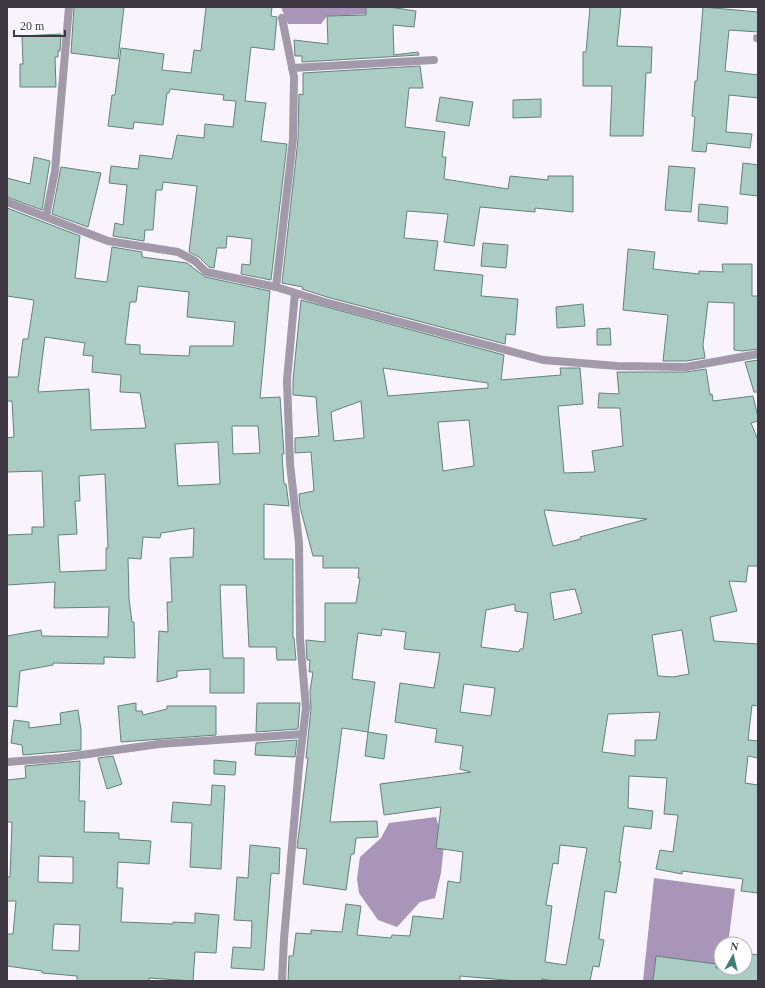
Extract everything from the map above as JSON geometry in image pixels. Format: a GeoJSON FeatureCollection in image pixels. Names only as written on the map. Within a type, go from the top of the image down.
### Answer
{"type":"FeatureCollection","features":[{"type":"Feature","properties":{"kind":"street"},"geometry":{"type":"LineString","coordinates":[[46,216],[55,171],[68,7]]}},
{"type":"Feature","properties":{"kind":"street"},"geometry":{"type":"LineString","coordinates":[[276,287],[293,139],[294,77],[282,18]]}},
{"type":"Feature","properties":{"kind":"street"},"geometry":{"type":"LineString","coordinates":[[292,68],[434,60]]}},
{"type":"Feature","properties":{"kind":"street"},"geometry":{"type":"LineString","coordinates":[[7,202],[108,240],[178,252],[195,261],[206,272],[276,287],[543,360],[617,366],[686,367],[758,354]]}},
{"type":"Feature","properties":{"kind":"street"},"geometry":{"type":"LineString","coordinates":[[282,981],[284,932],[306,708],[300,639],[299,543],[290,464],[287,380],[295,293]]}},
{"type":"Feature","properties":{"kind":"street"},"geometry":{"type":"LineString","coordinates":[[7,762],[60,758],[159,744],[303,734]]}},
{"type":"Feature","properties":{"kind":"shaded area"},"geometry":{"type":"Polygon","coordinates":[[[281,7],[408,7],[367,14],[327,16],[321,24],[288,24],[281,7]]]}},
{"type":"Feature","properties":{"kind":"shaded area"},"geometry":{"type":"Polygon","coordinates":[[[436,817],[444,844],[441,873],[435,898],[420,902],[397,927],[378,920],[359,893],[357,879],[360,857],[381,838],[389,823],[436,817]]]}},
{"type":"Feature","properties":{"kind":"shaded area"},"geometry":{"type":"Polygon","coordinates":[[[654,878],[735,889],[729,936],[713,936],[713,976],[723,976],[724,981],[643,981],[654,878]]]}},
{"type":"Feature","properties":{"kind":"building"},"geometry":{"type":"Polygon","coordinates":[[[74,7],[124,7],[118,59],[71,53],[74,7]]]}},
{"type":"Feature","properties":{"kind":"building"},"geometry":{"type":"Polygon","coordinates":[[[206,7],[272,7],[271,16],[277,17],[274,50],[251,47],[245,101],[266,103],[261,141],[287,144],[271,280],[241,274],[242,264],[250,265],[252,239],[227,236],[226,248],[217,248],[214,268],[209,267],[199,257],[189,252],[197,186],[163,182],[162,190],[156,190],[153,230],[145,230],[144,241],[113,236],[115,223],[123,225],[127,185],[109,183],[111,166],[138,169],[140,155],[172,159],[177,135],[204,138],[205,124],[233,127],[236,101],[223,100],[224,95],[170,89],[169,93],[167,93],[163,125],[134,122],[133,129],[108,126],[112,95],[115,95],[121,48],[164,54],[162,70],[191,73],[194,50],[201,51],[206,7]]]}},
{"type":"Feature","properties":{"kind":"building"},"geometry":{"type":"Polygon","coordinates":[[[366,7],[389,7],[416,11],[414,27],[393,25],[394,55],[418,52],[419,55],[302,62],[302,56],[295,56],[294,40],[328,44],[327,16],[366,15],[366,7]]]}},
{"type":"Feature","properties":{"kind":"building"},"geometry":{"type":"Polygon","coordinates":[[[590,7],[621,7],[617,46],[652,47],[651,73],[646,73],[643,136],[610,136],[612,86],[583,86],[583,52],[586,52],[590,7]]]}},
{"type":"Feature","properties":{"kind":"building"},"geometry":{"type":"Polygon","coordinates":[[[703,7],[758,12],[758,32],[729,30],[725,71],[758,75],[758,98],[729,95],[726,132],[752,134],[750,148],[707,143],[706,152],[692,151],[695,117],[692,116],[695,81],[697,81],[703,7]]]}},
{"type":"Feature","properties":{"kind":"building"},"geometry":{"type":"Polygon","coordinates":[[[61,34],[60,51],[58,51],[58,57],[55,57],[56,87],[20,87],[20,64],[23,64],[22,36],[61,34]]]}},
{"type":"Feature","properties":{"kind":"building"},"geometry":{"type":"Polygon","coordinates":[[[420,66],[423,88],[409,88],[405,127],[445,132],[442,157],[446,157],[444,179],[508,189],[510,176],[548,180],[548,176],[573,176],[573,212],[535,208],[535,212],[480,207],[474,246],[444,242],[448,214],[407,211],[404,238],[438,241],[434,270],[483,275],[481,296],[518,299],[515,335],[506,334],[505,344],[327,297],[302,289],[303,287],[282,283],[298,140],[299,94],[303,95],[303,73],[420,66]]]}},
{"type":"Feature","properties":{"kind":"building"},"geometry":{"type":"Polygon","coordinates":[[[440,97],[473,102],[469,126],[436,121],[440,97]]]}},
{"type":"Feature","properties":{"kind":"building"},"geometry":{"type":"Polygon","coordinates":[[[541,99],[541,117],[513,118],[513,100],[541,99]]]}},
{"type":"Feature","properties":{"kind":"building"},"geometry":{"type":"Polygon","coordinates":[[[34,157],[50,161],[42,210],[7,197],[7,178],[30,184],[34,157]]]}},
{"type":"Feature","properties":{"kind":"building"},"geometry":{"type":"Polygon","coordinates":[[[743,163],[758,165],[758,196],[740,194],[743,163]]]}},
{"type":"Feature","properties":{"kind":"building"},"geometry":{"type":"Polygon","coordinates":[[[669,166],[695,168],[691,212],[665,210],[669,166]]]}},
{"type":"Feature","properties":{"kind":"building"},"geometry":{"type":"Polygon","coordinates":[[[61,167],[101,173],[88,227],[52,214],[61,167]]]}},
{"type":"Feature","properties":{"kind":"building"},"geometry":{"type":"Polygon","coordinates":[[[699,204],[728,207],[727,224],[698,221],[699,204]]]}},
{"type":"Feature","properties":{"kind":"building"},"geometry":{"type":"Polygon","coordinates":[[[7,208],[80,236],[75,278],[107,282],[112,247],[142,252],[142,257],[187,263],[205,277],[270,291],[260,398],[280,397],[284,454],[282,454],[284,484],[286,484],[289,506],[264,504],[264,559],[293,559],[293,638],[296,660],[277,660],[276,647],[249,647],[246,585],[220,585],[223,658],[244,658],[244,693],[210,693],[210,669],[177,671],[177,677],[157,682],[159,631],[168,632],[167,602],[172,602],[170,558],[193,557],[194,528],[161,533],[160,538],[143,537],[141,559],[128,558],[129,599],[132,622],[134,622],[135,658],[104,657],[104,664],[53,663],[53,665],[20,671],[17,707],[7,706],[7,636],[41,630],[42,636],[108,637],[109,607],[54,608],[55,582],[7,585],[7,535],[32,534],[32,527],[44,527],[42,471],[7,472],[7,438],[14,437],[12,401],[7,401],[7,377],[18,377],[23,339],[28,339],[34,300],[7,296],[7,208]],[[138,286],[136,302],[130,302],[125,344],[140,345],[140,354],[189,356],[190,346],[233,346],[235,322],[187,317],[189,292],[138,286]],[[45,337],[38,392],[89,389],[91,430],[146,428],[140,393],[120,392],[121,375],[92,372],[93,356],[83,355],[85,343],[45,337]],[[232,426],[233,454],[260,453],[258,426],[232,426]],[[218,442],[175,444],[178,486],[220,484],[218,442]],[[105,474],[79,476],[80,501],[75,501],[77,534],[58,535],[60,572],[106,570],[106,548],[108,548],[105,474]]]}},
{"type":"Feature","properties":{"kind":"building"},"geometry":{"type":"Polygon","coordinates":[[[483,243],[508,245],[506,268],[481,266],[483,243]]]}},
{"type":"Feature","properties":{"kind":"building"},"geometry":{"type":"Polygon","coordinates":[[[628,249],[655,252],[653,269],[699,274],[699,271],[723,272],[722,264],[752,264],[752,296],[758,296],[758,349],[742,351],[734,350],[734,303],[708,302],[703,345],[705,358],[686,361],[663,361],[668,315],[623,310],[628,249]]]}},
{"type":"Feature","properties":{"kind":"building"},"geometry":{"type":"Polygon","coordinates":[[[301,300],[504,355],[501,380],[561,375],[560,368],[580,368],[583,404],[558,406],[564,473],[595,472],[592,451],[623,446],[620,408],[598,408],[599,393],[619,394],[617,372],[686,372],[706,369],[710,395],[712,394],[713,401],[753,396],[758,417],[758,421],[751,423],[758,440],[758,566],[748,566],[746,582],[729,581],[737,611],[710,617],[714,641],[758,644],[758,706],[752,705],[748,740],[758,741],[758,758],[748,756],[745,783],[758,785],[758,893],[741,891],[743,879],[682,871],[682,874],[656,869],[660,850],[673,852],[678,815],[664,814],[667,778],[629,776],[628,808],[653,811],[651,829],[624,826],[619,862],[621,862],[616,893],[605,891],[599,939],[604,940],[599,967],[593,966],[590,981],[554,981],[542,979],[541,981],[517,981],[460,976],[460,981],[288,981],[289,956],[293,956],[296,933],[311,934],[311,930],[342,932],[346,904],[361,906],[357,935],[391,938],[392,935],[410,936],[413,916],[443,919],[448,881],[460,883],[463,852],[436,848],[441,807],[384,815],[380,784],[471,772],[460,769],[463,746],[435,742],[437,729],[395,722],[400,683],[434,688],[440,653],[404,649],[406,632],[382,629],[381,636],[358,633],[352,679],[375,682],[368,732],[342,728],[330,822],[377,821],[378,837],[356,838],[354,854],[351,854],[346,890],[303,884],[307,849],[297,848],[308,758],[306,758],[311,709],[310,691],[313,672],[309,672],[310,660],[307,660],[306,640],[325,642],[325,603],[356,603],[360,578],[358,578],[359,568],[323,568],[323,556],[313,556],[300,507],[299,494],[314,491],[311,452],[295,453],[295,438],[319,436],[316,397],[293,395],[293,380],[301,300]],[[383,368],[388,396],[488,388],[488,383],[383,368]],[[361,401],[331,412],[334,441],[364,438],[361,401]],[[469,420],[438,422],[443,471],[474,466],[469,420]],[[544,510],[553,546],[581,539],[580,537],[647,519],[544,510]],[[575,589],[550,593],[554,620],[582,613],[575,589]],[[515,604],[486,610],[481,647],[519,652],[520,649],[523,649],[528,613],[515,611],[515,604]],[[682,630],[652,635],[658,676],[673,677],[689,674],[682,630]],[[464,684],[460,712],[491,716],[495,688],[464,684]],[[660,712],[608,714],[602,752],[635,756],[635,740],[656,740],[660,712]],[[560,845],[558,864],[553,863],[546,905],[552,906],[545,962],[566,965],[587,848],[560,845]]]}},
{"type":"Feature","properties":{"kind":"building"},"geometry":{"type":"Polygon","coordinates":[[[583,304],[585,326],[557,328],[556,307],[583,304]]]}},
{"type":"Feature","properties":{"kind":"building"},"geometry":{"type":"Polygon","coordinates":[[[610,328],[611,345],[597,345],[597,329],[610,328]]]}},
{"type":"Feature","properties":{"kind":"building"},"geometry":{"type":"Polygon","coordinates":[[[758,360],[758,392],[754,392],[745,362],[758,360]]]}},
{"type":"Feature","properties":{"kind":"building"},"geometry":{"type":"Polygon","coordinates":[[[136,703],[136,711],[142,711],[143,715],[167,709],[167,706],[216,706],[216,735],[121,742],[118,706],[136,703]]]}},
{"type":"Feature","properties":{"kind":"building"},"geometry":{"type":"Polygon","coordinates":[[[257,703],[300,703],[298,729],[256,732],[257,703]]]}},
{"type":"Feature","properties":{"kind":"building"},"geometry":{"type":"Polygon","coordinates":[[[78,710],[81,730],[81,750],[23,755],[22,745],[11,743],[14,720],[29,722],[29,728],[61,724],[60,713],[78,710]]]}},
{"type":"Feature","properties":{"kind":"building"},"geometry":{"type":"Polygon","coordinates":[[[368,732],[387,735],[384,759],[365,756],[368,732]]]}},
{"type":"Feature","properties":{"kind":"building"},"geometry":{"type":"Polygon","coordinates":[[[297,740],[295,757],[255,755],[256,743],[297,740]]]}},
{"type":"Feature","properties":{"kind":"building"},"geometry":{"type":"Polygon","coordinates":[[[113,756],[122,784],[107,789],[98,758],[113,756]]]}},
{"type":"Feature","properties":{"kind":"building"},"geometry":{"type":"Polygon","coordinates":[[[214,760],[236,762],[235,775],[214,774],[214,760]]]}},
{"type":"Feature","properties":{"kind":"building"},"geometry":{"type":"Polygon","coordinates":[[[80,761],[79,801],[85,801],[84,832],[119,833],[119,839],[151,841],[149,864],[118,862],[117,888],[123,888],[121,922],[173,924],[173,922],[195,923],[195,913],[219,915],[216,953],[195,952],[193,981],[149,978],[149,981],[77,981],[77,976],[42,973],[42,971],[7,966],[7,934],[13,934],[16,901],[7,901],[7,877],[10,877],[12,822],[7,822],[7,780],[26,778],[25,766],[80,761]],[[39,856],[38,882],[73,883],[73,857],[39,856]],[[54,924],[52,950],[79,951],[80,925],[54,924]]]}},
{"type":"Feature","properties":{"kind":"building"},"geometry":{"type":"Polygon","coordinates":[[[212,785],[225,786],[221,869],[190,867],[192,823],[171,822],[173,802],[211,805],[212,785]]]}},
{"type":"Feature","properties":{"kind":"building"},"geometry":{"type":"Polygon","coordinates":[[[250,845],[280,848],[279,874],[271,873],[264,970],[231,968],[233,947],[251,948],[252,921],[234,920],[237,877],[248,878],[250,845]]]}},
{"type":"Feature","properties":{"kind":"building"},"geometry":{"type":"Polygon","coordinates":[[[753,954],[758,955],[758,981],[653,981],[656,956],[713,964],[713,976],[753,976],[753,954]]]}}]}
